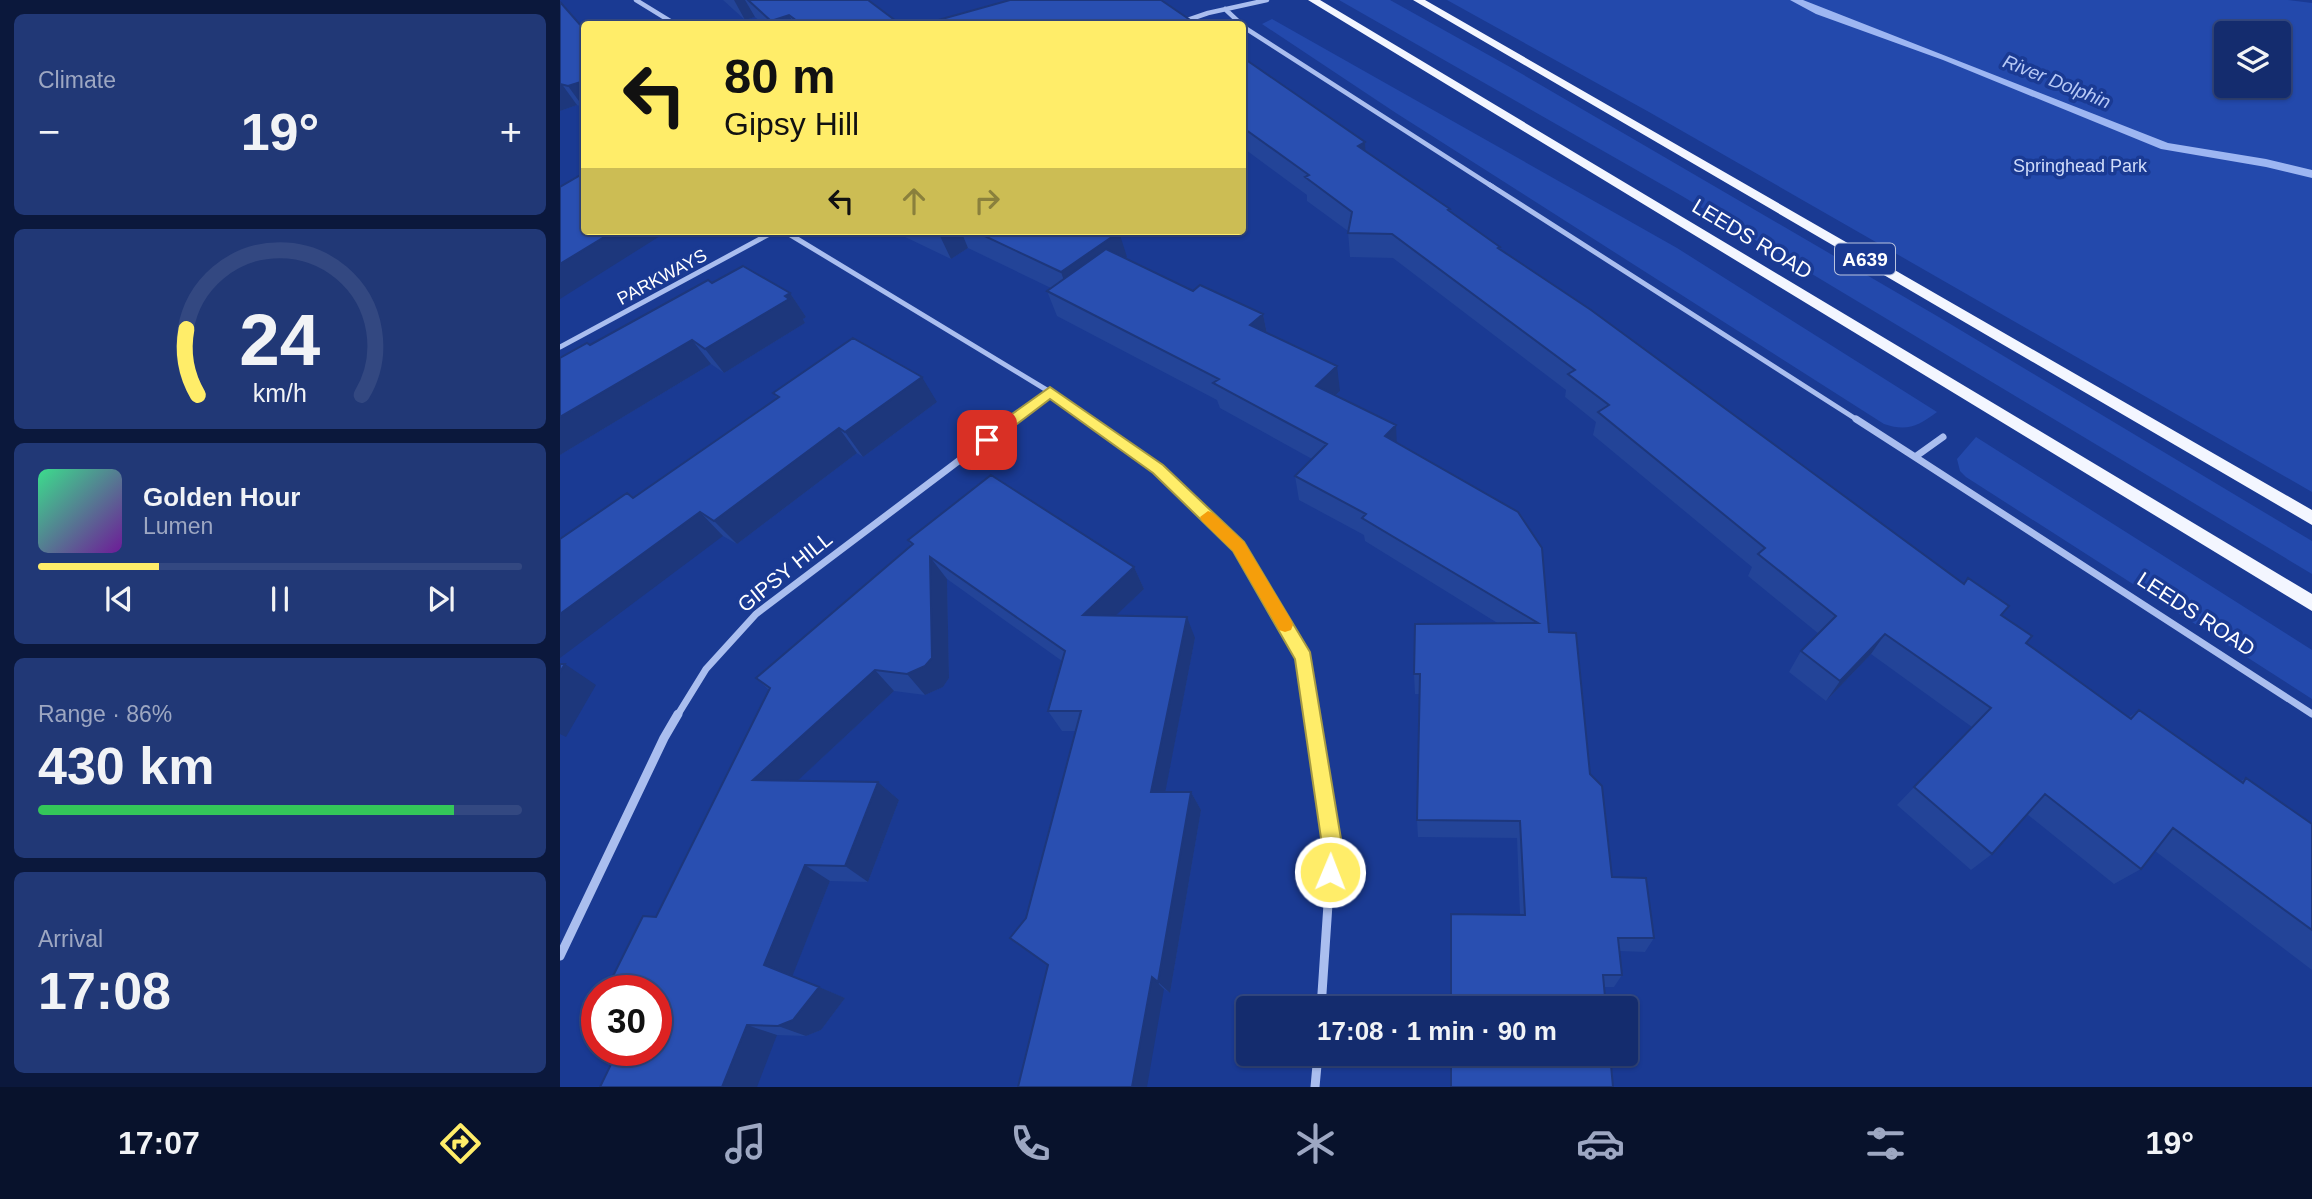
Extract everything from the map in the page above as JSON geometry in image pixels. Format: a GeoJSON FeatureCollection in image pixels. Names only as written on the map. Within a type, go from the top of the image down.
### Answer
{"type":"FeatureCollection","features":[{"type":"Feature","properties":{"kind":"main road","name":"LEEDS ROAD"},"geometry":{"type":"LineString","coordinates":[[1313,0],[2312,603]]}},
{"type":"Feature","properties":{"kind":"main road","name":"LEEDS ROAD"},"geometry":{"type":"LineString","coordinates":[[1418,0],[2312,518]]}},
{"type":"Feature","properties":{"kind":"street"},"geometry":{"type":"LineString","coordinates":[[636,0],[670,21]]}},
{"type":"Feature","properties":{"kind":"street"},"geometry":{"type":"LineString","coordinates":[[1186,21],[1267,0]]}},
{"type":"Feature","properties":{"kind":"street","name":"LEEDS ROAD"},"geometry":{"type":"LineString","coordinates":[[1225,9],[1238,21]]}},
{"type":"Feature","properties":{"kind":"street","name":"LEEDS ROAD"},"geometry":{"type":"LineString","coordinates":[[1246,28],[2312,714]]}},
{"type":"Feature","properties":{"kind":"street","name":"PARKWAYS"},"geometry":{"type":"LineString","coordinates":[[560,346],[768,235]]}},
{"type":"Feature","properties":{"kind":"street"},"geometry":{"type":"LineString","coordinates":[[791,235],[1050,392],[1158,469],[1238,547],[1304,657],[1332,845],[1322,996]]}},
{"type":"Feature","properties":{"kind":"street","name":"GIPSY HILL"},"geometry":{"type":"LineString","coordinates":[[560,956],[664,738],[706,670],[756,614],[1050,392]]}},
{"type":"Feature","properties":{"kind":"street"},"geometry":{"type":"LineString","coordinates":[[1916,457],[1943,437]]}},
{"type":"Feature","properties":{"kind":"street"},"geometry":{"type":"LineString","coordinates":[[1315,1087],[1317,1066]]}},
{"type":"Feature","properties":{"kind":"green space"},"geometry":{"type":"Polygon","coordinates":[[[1339,0],[1390,0],[1937,316],[2312,541],[2312,574],[1682,196],[1339,0]]]}},
{"type":"Feature","properties":{"kind":"green space","name":"Springhead Park"},"geometry":{"type":"Polygon","coordinates":[[[1447,0],[2288,0],[2312,3],[2312,492],[1649,112],[1447,0]]]}},
{"type":"Feature","properties":{"kind":"green space"},"geometry":{"type":"Polygon","coordinates":[[[1272,19],[1677,248],[1937,412],[1912,426],[1884,424],[1396,113],[1262,24],[1272,19]]]}},
{"type":"Feature","properties":{"kind":"green space"},"geometry":{"type":"Polygon","coordinates":[[[1976,437],[2312,650],[2312,699],[1966,477],[1960,471],[1957,459],[1976,437]]]}},
{"type":"Feature","properties":{"kind":"building"},"geometry":{"type":"Polygon","coordinates":[[[748,0],[868,0],[896,21],[797,21],[789,15],[771,21],[748,0]]]}},
{"type":"Feature","properties":{"kind":"building"},"geometry":{"type":"Polygon","coordinates":[[[1010,0],[1161,0],[1192,21],[935,21],[1010,0]]]}},
{"type":"Feature","properties":{"kind":"building"},"geometry":{"type":"Polygon","coordinates":[[[560,2],[581,26],[581,82],[568,86],[560,84],[560,2]]]}},
{"type":"Feature","properties":{"kind":"building"},"geometry":{"type":"Polygon","coordinates":[[[1246,60],[1365,142],[1358,146],[1450,209],[1448,210],[1500,247],[1498,248],[1591,310],[1964,584],[1968,578],[2009,606],[2001,615],[2032,636],[2026,643],[2131,719],[2139,710],[2243,783],[2246,778],[2312,824],[2312,930],[2173,828],[2141,869],[2045,794],[1992,854],[1914,787],[1991,708],[1885,634],[1840,681],[1801,651],[1836,616],[1758,554],[1765,548],[1598,412],[1609,405],[1568,374],[1575,370],[1392,234],[1348,233],[1352,212],[1305,177],[1309,175],[1246,130],[1246,60]]]}},
{"type":"Feature","properties":{"kind":"building"},"geometry":{"type":"Polygon","coordinates":[[[581,175],[581,235],[607,235],[560,264],[560,187],[581,175]]]}},
{"type":"Feature","properties":{"kind":"building"},"geometry":{"type":"Polygon","coordinates":[[[982,235],[1115,235],[1061,272],[982,235]]]}},
{"type":"Feature","properties":{"kind":"building"},"geometry":{"type":"Polygon","coordinates":[[[1106,249],[1193,291],[1200,285],[1263,314],[1250,325],[1337,366],[1316,386],[1396,425],[1385,436],[1518,512],[1542,548],[1549,632],[1576,633],[1590,774],[1602,786],[1612,877],[1646,878],[1654,938],[1618,938],[1622,975],[1603,975],[1605,996],[1451,996],[1451,914],[1525,915],[1520,821],[1417,820],[1420,674],[1414,674],[1415,624],[1538,623],[1362,518],[1366,514],[1295,476],[1327,444],[1213,383],[1219,379],[1047,291],[1106,249]]]}},
{"type":"Feature","properties":{"kind":"building"},"geometry":{"type":"Polygon","coordinates":[[[743,266],[790,293],[785,296],[789,299],[705,349],[692,340],[560,417],[560,358],[587,343],[590,345],[708,280],[712,283],[743,266]]]}},
{"type":"Feature","properties":{"kind":"building"},"geometry":{"type":"Polygon","coordinates":[[[853,338],[922,377],[845,432],[839,428],[714,521],[700,512],[560,614],[560,539],[627,493],[633,498],[779,397],[773,393],[853,338]]]}},
{"type":"Feature","properties":{"kind":"building"},"geometry":{"type":"Polygon","coordinates":[[[991,475],[1134,567],[1083,615],[1187,617],[1151,792],[1191,792],[1158,982],[1152,977],[1132,1087],[1018,1087],[1048,965],[1010,938],[1026,918],[1081,711],[1048,711],[1065,651],[930,557],[932,658],[925,666],[907,674],[875,670],[753,780],[878,782],[845,866],[805,865],[764,965],[819,987],[793,1020],[778,1026],[747,1025],[722,1087],[600,1087],[610,1066],[672,1066],[672,975],[614,975],[643,916],[656,917],[770,688],[756,678],[913,544],[908,540],[991,475]]]}},
{"type":"Feature","properties":{"kind":"building"},"geometry":{"type":"Polygon","coordinates":[[[1451,1066],[1611,1066],[1613,1087],[1451,1087],[1451,1066]]]}},
{"type":"Feature","properties":{"kind":"waterway","name":"River Dolphin"},"geometry":{"type":"LineString","coordinates":[[1795,0],[2165,146],[2266,163],[2312,174]]}},
{"type":"Feature","properties":{"kind":"slow traffic"},"geometry":{"type":"LineString","coordinates":[[1208,517],[1238,547],[1285,625]]}},
{"type":"Feature","properties":{"kind":"route"},"geometry":{"type":"LineString","coordinates":[[987,440],[1050,392],[1158,469],[1238,547],[1304,657],[1332,845],[1330,872]]}}]}
